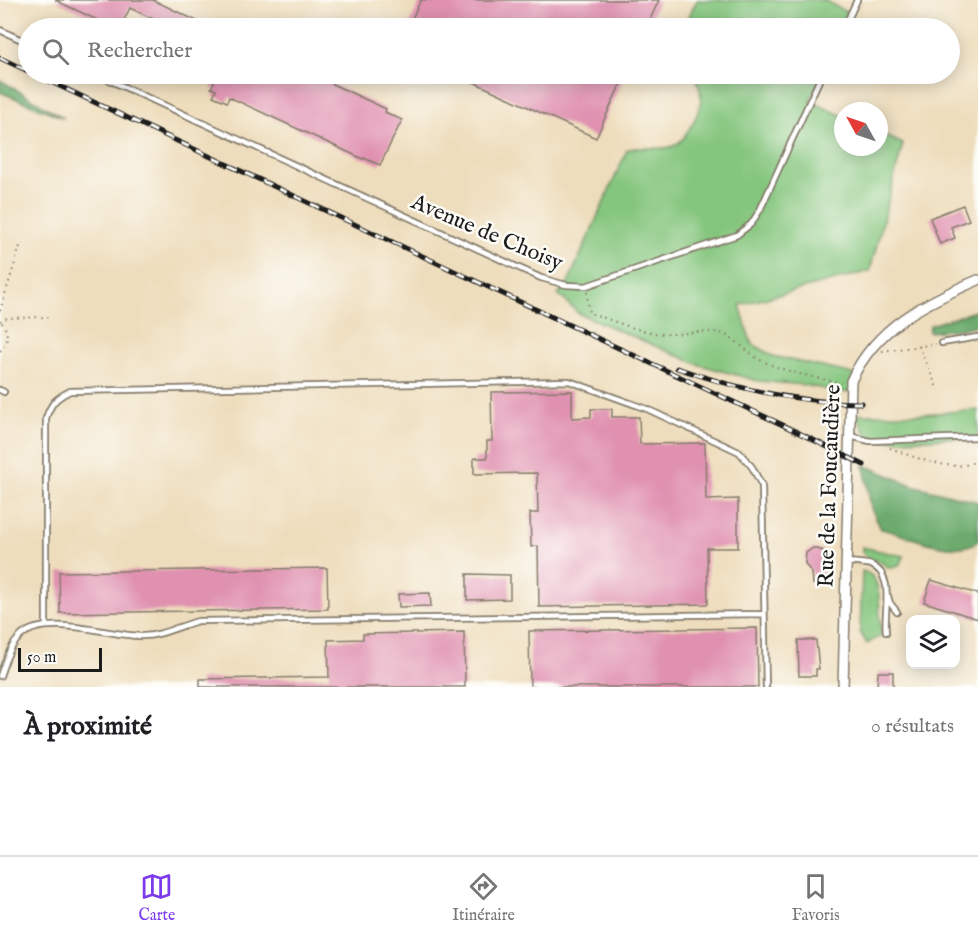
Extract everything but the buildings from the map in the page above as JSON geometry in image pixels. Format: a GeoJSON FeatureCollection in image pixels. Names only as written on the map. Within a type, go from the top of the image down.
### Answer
{"type":"FeatureCollection","features":[{"type":"Feature","properties":{"kind":"street","name":"Rue de la Foucaudière"},"geometry":{"type":"LineString","coordinates":[[843,687],[850,385],[857,368],[885,332],[927,303],[978,280]]}},
{"type":"Feature","properties":{"kind":"lane"},"geometry":{"type":"LineString","coordinates":[[849,18],[857,0]]}},
{"type":"Feature","properties":{"kind":"lane"},"geometry":{"type":"LineString","coordinates":[[0,30],[18,38]]}},
{"type":"Feature","properties":{"kind":"lane","name":"Avenue de Choisy"},"geometry":{"type":"LineString","coordinates":[[118,84],[541,278],[567,285],[586,286],[737,236],[744,230],[760,210],[817,84]]}},
{"type":"Feature","properties":{"kind":"lane"},"geometry":{"type":"LineString","coordinates":[[942,343],[978,337]]}},
{"type":"Feature","properties":{"kind":"lane"},"geometry":{"type":"LineString","coordinates":[[46,625],[46,418],[56,398],[70,391],[568,381],[647,409],[739,452],[752,467],[762,486],[766,687]]}},
{"type":"Feature","properties":{"kind":"lane"},"geometry":{"type":"LineString","coordinates":[[849,435],[870,441],[978,437]]}},
{"type":"Feature","properties":{"kind":"lane"},"geometry":{"type":"LineString","coordinates":[[846,562],[869,565],[883,576],[890,603],[897,612]]}},
{"type":"Feature","properties":{"kind":"lane"},"geometry":{"type":"LineString","coordinates":[[885,632],[886,584]]}},
{"type":"Feature","properties":{"kind":"lane"},"geometry":{"type":"LineString","coordinates":[[0,676],[9,650],[22,635],[36,627],[57,624],[143,636],[198,621],[764,614]]}},
{"type":"Feature","properties":{"kind":"path"},"geometry":{"type":"LineString","coordinates":[[0,311],[21,243]]}},
{"type":"Feature","properties":{"kind":"path"},"geometry":{"type":"LineString","coordinates":[[586,286],[590,313],[657,333],[720,333],[729,336],[746,351],[775,367],[850,385]]}},
{"type":"Feature","properties":{"kind":"path"},"geometry":{"type":"LineString","coordinates":[[0,351],[8,338],[7,328],[0,321],[7,318],[48,317]]}},
{"type":"Feature","properties":{"kind":"path"},"geometry":{"type":"LineString","coordinates":[[867,353],[942,343]]}},
{"type":"Feature","properties":{"kind":"path"},"geometry":{"type":"LineString","coordinates":[[920,346],[938,390]]}},
{"type":"Feature","properties":{"kind":"path"},"geometry":{"type":"LineString","coordinates":[[890,448],[934,463],[958,465],[973,463],[978,459]]}},
{"type":"Feature","properties":{"kind":"green space"},"geometry":{"type":"Polygon","coordinates":[[[697,0],[824,0],[850,14],[848,18],[688,18],[697,0]]]}},
{"type":"Feature","properties":{"kind":"green space"},"geometry":{"type":"Polygon","coordinates":[[[0,80],[64,118],[0,92],[0,80]]]}},
{"type":"Feature","properties":{"kind":"green space"},"geometry":{"type":"Polygon","coordinates":[[[698,84],[818,84],[810,101],[834,112],[834,156],[888,156],[888,137],[903,144],[870,271],[740,305],[751,343],[773,356],[854,374],[849,392],[758,381],[697,364],[578,313],[558,294],[567,285],[627,150],[667,148],[678,143],[683,139],[697,115],[701,95],[698,84]]]}},
{"type":"Feature","properties":{"kind":"green space"},"geometry":{"type":"Polygon","coordinates":[[[978,310],[978,325],[929,332],[930,325],[978,310]]]}},
{"type":"Feature","properties":{"kind":"green space"},"geometry":{"type":"Polygon","coordinates":[[[978,410],[978,437],[870,441],[856,414],[920,414],[978,410]]]}},
{"type":"Feature","properties":{"kind":"green space"},"geometry":{"type":"Polygon","coordinates":[[[864,465],[912,485],[978,502],[978,541],[969,546],[944,546],[881,529],[871,508],[864,465]]]}},
{"type":"Feature","properties":{"kind":"green space"},"geometry":{"type":"Polygon","coordinates":[[[862,547],[904,556],[899,565],[889,568],[879,561],[868,559],[862,552],[862,547]]]}},
{"type":"Feature","properties":{"kind":"green space"},"geometry":{"type":"Polygon","coordinates":[[[862,571],[870,574],[878,588],[882,635],[867,644],[860,632],[862,571]]]}},
{"type":"Feature","properties":{"kind":"railway"},"geometry":{"type":"LineString","coordinates":[[0,58],[18,66]]}},
{"type":"Feature","properties":{"kind":"railway"},"geometry":{"type":"LineString","coordinates":[[55,84],[864,465]]}},
{"type":"Feature","properties":{"kind":"railway"},"geometry":{"type":"LineString","coordinates":[[677,368],[768,393],[814,400],[861,403]]}}]}
